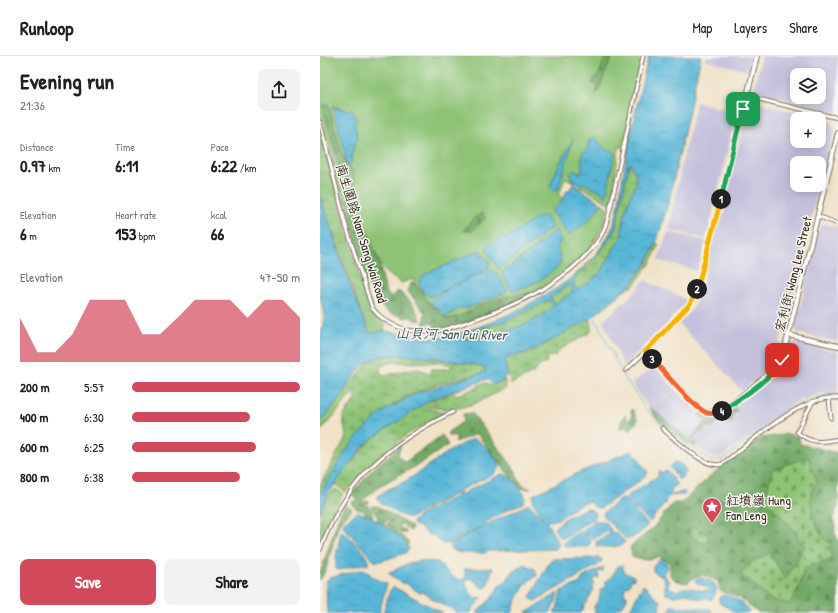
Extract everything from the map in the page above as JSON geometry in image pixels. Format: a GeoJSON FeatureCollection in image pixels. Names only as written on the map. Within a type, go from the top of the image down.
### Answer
{"type":"FeatureCollection","features":[{"type":"Feature","properties":{"kind":"street","name":"南生圍路 Nam Sang Wai Road"},"geometry":{"type":"LineString","coordinates":[[320,122],[346,226],[372,308],[381,319],[398,327],[418,331],[444,330],[489,314],[549,286],[573,267],[600,239],[605,229],[611,205],[643,56]]}},
{"type":"Feature","properties":{"kind":"street"},"geometry":{"type":"LineString","coordinates":[[626,370],[680,315],[694,297],[708,251],[757,56]]}},
{"type":"Feature","properties":{"kind":"street"},"geometry":{"type":"LineString","coordinates":[[746,96],[838,118]]}},
{"type":"Feature","properties":{"kind":"street","name":"宏利街 Wang Lee Street"},"geometry":{"type":"LineString","coordinates":[[645,352],[697,407],[706,412],[716,413],[730,405],[776,368],[782,360],[838,133]]}},
{"type":"Feature","properties":{"kind":"street"},"geometry":{"type":"LineString","coordinates":[[818,216],[838,224]]}},
{"type":"Feature","properties":{"kind":"street"},"geometry":{"type":"LineString","coordinates":[[788,335],[838,346]]}},
{"type":"Feature","properties":{"kind":"street"},"geometry":{"type":"LineString","coordinates":[[829,398],[831,418]]}},
{"type":"Feature","properties":{"kind":"street"},"geometry":{"type":"LineString","coordinates":[[662,428],[705,463],[716,466],[722,464],[794,409],[813,401],[838,398]]}},
{"type":"Feature","properties":{"kind":"street"},"geometry":{"type":"LineString","coordinates":[[813,401],[797,432],[805,439],[826,442],[838,439]]}},
{"type":"Feature","properties":{"kind":"street"},"geometry":{"type":"LineString","coordinates":[[320,550],[337,513],[349,493],[367,471],[382,456],[409,435],[453,412]]}},
{"type":"Feature","properties":{"kind":"shaded area"},"geometry":{"type":"Polygon","coordinates":[[[707,56],[752,56],[748,71],[706,60],[707,56]]]}},
{"type":"Feature","properties":{"kind":"shaded area"},"geometry":{"type":"Polygon","coordinates":[[[762,56],[838,56],[838,111],[833,112],[804,104],[826,104],[826,68],[790,68],[790,100],[756,91],[754,86],[762,56]]]}},
{"type":"Feature","properties":{"kind":"shaded area"},"geometry":{"type":"Polygon","coordinates":[[[696,102],[737,112],[706,239],[669,229],[682,162],[696,102]]]}},
{"type":"Feature","properties":{"kind":"shaded area"},"geometry":{"type":"Polygon","coordinates":[[[753,102],[797,112],[790,112],[790,148],[826,148],[826,120],[831,122],[834,129],[826,161],[826,156],[790,156],[790,192],[818,192],[777,354],[771,366],[742,391],[679,324],[692,310],[700,295],[750,103],[753,102]]]}},
{"type":"Feature","properties":{"kind":"shaded area"},"geometry":{"type":"Polygon","coordinates":[[[823,224],[838,227],[838,342],[797,333],[795,328],[819,229],[823,224]]]}},
{"type":"Feature","properties":{"kind":"shaded area"},"geometry":{"type":"Polygon","coordinates":[[[668,232],[706,241],[697,271],[658,260],[668,232]]]}},
{"type":"Feature","properties":{"kind":"shaded area"},"geometry":{"type":"Polygon","coordinates":[[[645,280],[687,300],[670,320],[624,366],[603,321],[630,297],[645,280]]]}},
{"type":"Feature","properties":{"kind":"shaded area"},"geometry":{"type":"Polygon","coordinates":[[[793,343],[838,352],[838,391],[821,393],[798,401],[721,457],[714,458],[707,455],[649,407],[675,390],[702,416],[712,418],[722,415],[780,372],[790,346],[793,343]]]}},
{"type":"Feature","properties":{"kind":"shaded area"},"geometry":{"type":"Polygon","coordinates":[[[655,368],[675,389],[648,407],[632,383],[655,368]]]}},
{"type":"Feature","properties":{"kind":"green space"},"geometry":{"type":"Polygon","coordinates":[[[320,56],[635,56],[641,63],[623,147],[619,147],[612,201],[610,204],[565,178],[559,196],[562,198],[574,184],[608,208],[599,233],[586,253],[568,271],[546,285],[499,307],[451,324],[419,294],[413,279],[401,283],[388,274],[382,267],[352,204],[343,202],[320,109],[320,56]]]}},
{"type":"Feature","properties":{"kind":"green space"},"geometry":{"type":"Polygon","coordinates":[[[606,56],[613,56],[598,92],[595,94],[598,85],[592,84],[593,80],[598,76],[606,56]]]}},
{"type":"Feature","properties":{"kind":"green space"},"geometry":{"type":"Polygon","coordinates":[[[649,56],[654,116],[614,277],[523,330],[464,339],[462,337],[463,334],[506,321],[549,300],[554,306],[550,298],[570,284],[571,287],[577,289],[574,286],[573,280],[603,248],[615,229],[629,164],[630,136],[649,56]]]}},
{"type":"Feature","properties":{"kind":"green space"},"geometry":{"type":"Polygon","coordinates":[[[323,105],[329,105],[341,152],[354,174],[354,191],[347,196],[323,105]]]}},
{"type":"Feature","properties":{"kind":"green space"},"geometry":{"type":"Polygon","coordinates":[[[320,132],[366,299],[374,313],[386,325],[383,331],[373,333],[367,329],[320,196],[320,132]]]}},
{"type":"Feature","properties":{"kind":"green space"},"geometry":{"type":"Polygon","coordinates":[[[352,198],[366,227],[380,266],[386,293],[391,297],[398,291],[402,294],[415,307],[420,321],[414,320],[411,317],[403,318],[400,315],[388,312],[378,302],[362,268],[357,248],[346,199],[352,198]]]}},
{"type":"Feature","properties":{"kind":"green space"},"geometry":{"type":"Polygon","coordinates":[[[482,213],[485,218],[472,231],[463,231],[474,218],[482,213]]]}},
{"type":"Feature","properties":{"kind":"green space"},"geometry":{"type":"Polygon","coordinates":[[[656,244],[659,244],[652,261],[632,288],[629,287],[646,264],[656,244]]]}},
{"type":"Feature","properties":{"kind":"green space"},"geometry":{"type":"Polygon","coordinates":[[[412,282],[421,290],[427,301],[447,319],[453,318],[485,303],[500,298],[528,293],[530,297],[459,325],[434,329],[436,325],[428,323],[423,328],[425,313],[407,290],[412,282]]]}},
{"type":"Feature","properties":{"kind":"green space"},"geometry":{"type":"Polygon","coordinates":[[[591,318],[591,332],[559,350],[556,355],[547,357],[546,363],[542,364],[534,372],[511,384],[505,363],[507,358],[534,350],[591,318]]]}},
{"type":"Feature","properties":{"kind":"green space"},"geometry":{"type":"Polygon","coordinates":[[[398,354],[477,365],[484,368],[486,372],[423,389],[398,402],[384,412],[371,423],[349,449],[320,494],[320,485],[346,437],[343,417],[355,399],[354,392],[320,432],[320,422],[369,362],[383,356],[398,354]],[[389,363],[379,367],[382,376],[416,368],[431,374],[431,369],[448,369],[454,366],[441,363],[389,363]]]}},
{"type":"Feature","properties":{"kind":"green space"},"geometry":{"type":"Polygon","coordinates":[[[505,380],[506,388],[478,402],[460,408],[451,409],[429,407],[428,409],[444,413],[408,434],[371,463],[346,492],[337,486],[336,480],[373,437],[425,401],[434,400],[436,396],[443,397],[452,391],[457,395],[479,387],[478,385],[486,383],[490,386],[505,380]]]}},
{"type":"Feature","properties":{"kind":"green space"},"geometry":{"type":"Polygon","coordinates":[[[649,407],[687,438],[691,439],[704,423],[711,421],[699,416],[700,412],[705,409],[707,416],[710,416],[713,419],[714,416],[717,415],[720,417],[721,414],[726,415],[736,408],[736,412],[732,415],[733,421],[729,424],[728,419],[716,422],[714,427],[706,427],[701,433],[698,433],[692,440],[696,442],[695,447],[690,444],[687,445],[678,435],[674,435],[674,432],[659,422],[649,407]]]}},
{"type":"Feature","properties":{"kind":"green space"},"geometry":{"type":"Polygon","coordinates":[[[632,409],[638,421],[629,431],[626,427],[620,428],[621,422],[625,415],[627,421],[632,418],[632,409]]]}},
{"type":"Feature","properties":{"kind":"green space"},"geometry":{"type":"Polygon","coordinates":[[[472,413],[516,471],[520,482],[531,489],[521,488],[477,434],[455,442],[457,436],[448,436],[448,432],[464,421],[463,414],[472,413]]]}},
{"type":"Feature","properties":{"kind":"green space"},"geometry":{"type":"Polygon","coordinates":[[[788,434],[799,437],[800,444],[838,453],[838,508],[835,510],[836,514],[832,519],[836,525],[834,532],[838,540],[838,613],[758,613],[740,598],[720,591],[718,581],[705,576],[699,576],[695,577],[688,583],[676,581],[670,575],[670,563],[659,556],[646,560],[632,557],[630,547],[653,528],[673,503],[681,503],[715,472],[760,438],[788,434]]]}},
{"type":"Feature","properties":{"kind":"green space"},"geometry":{"type":"Polygon","coordinates":[[[442,435],[448,445],[420,464],[381,485],[363,500],[362,502],[369,501],[369,503],[359,505],[369,506],[373,516],[370,518],[366,517],[365,511],[357,509],[351,504],[353,501],[356,501],[357,498],[352,495],[354,491],[373,469],[401,445],[398,455],[405,462],[442,435]]]}},
{"type":"Feature","properties":{"kind":"green space"},"geometry":{"type":"Polygon","coordinates":[[[808,457],[817,482],[812,490],[810,499],[812,513],[817,528],[825,540],[830,543],[832,558],[805,567],[798,589],[790,604],[772,600],[741,575],[751,562],[770,553],[785,579],[805,547],[789,524],[765,500],[772,470],[808,457]]]}},
{"type":"Feature","properties":{"kind":"green space"},"geometry":{"type":"Polygon","coordinates":[[[335,489],[343,493],[320,542],[320,505],[335,489]]]}},
{"type":"Feature","properties":{"kind":"green space"},"geometry":{"type":"Polygon","coordinates":[[[345,504],[352,509],[338,525],[326,570],[320,580],[320,573],[339,516],[345,504]]]}},
{"type":"Feature","properties":{"kind":"green space"},"geometry":{"type":"Polygon","coordinates":[[[372,506],[378,506],[412,527],[410,531],[401,523],[399,527],[405,530],[406,533],[401,534],[398,530],[396,533],[409,543],[406,546],[390,532],[392,526],[389,527],[386,524],[390,523],[390,521],[384,521],[384,525],[381,526],[377,523],[378,518],[372,509],[372,506]]]}},
{"type":"Feature","properties":{"kind":"green space"},"geometry":{"type":"Polygon","coordinates":[[[695,526],[710,538],[704,544],[688,534],[695,526]]]}},
{"type":"Feature","properties":{"kind":"water"},"geometry":{"type":"Polygon","coordinates":[[[649,56],[701,56],[669,201],[656,244],[646,264],[629,287],[591,318],[534,350],[507,358],[505,363],[507,375],[504,379],[493,385],[487,379],[430,400],[370,440],[361,449],[328,494],[320,512],[320,494],[345,452],[362,431],[381,413],[416,393],[486,372],[484,368],[477,365],[437,358],[405,355],[378,358],[368,362],[362,367],[320,422],[320,342],[324,317],[320,294],[320,196],[352,291],[369,332],[373,333],[387,331],[419,337],[437,338],[454,335],[479,327],[503,317],[550,292],[579,272],[602,246],[614,224],[616,217],[623,174],[649,56]],[[629,164],[615,229],[603,248],[573,280],[574,286],[577,290],[590,282],[601,272],[621,237],[626,208],[636,184],[636,176],[631,164],[629,164]],[[569,284],[550,298],[556,304],[573,292],[569,284]],[[549,300],[506,321],[463,334],[462,337],[473,339],[522,326],[547,312],[554,306],[549,300]]]}},
{"type":"Feature","properties":{"kind":"water"},"geometry":{"type":"Polygon","coordinates":[[[333,106],[349,111],[353,109],[356,120],[354,123],[358,139],[353,147],[351,164],[348,166],[333,106]]]}},
{"type":"Feature","properties":{"kind":"water"},"geometry":{"type":"Polygon","coordinates":[[[594,136],[605,149],[615,152],[606,197],[601,191],[593,189],[584,183],[580,185],[571,179],[571,173],[574,170],[580,173],[582,172],[582,153],[586,151],[589,145],[588,141],[594,136]]]}},
{"type":"Feature","properties":{"kind":"water"},"geometry":{"type":"Polygon","coordinates":[[[573,139],[558,190],[553,190],[550,186],[573,139]]]}},
{"type":"Feature","properties":{"kind":"water"},"geometry":{"type":"Polygon","coordinates":[[[573,184],[602,204],[590,219],[570,235],[567,234],[552,211],[561,202],[567,190],[570,190],[573,184]]]}},
{"type":"Feature","properties":{"kind":"water"},"geometry":{"type":"Polygon","coordinates":[[[540,216],[545,216],[550,221],[551,228],[498,269],[486,248],[489,243],[492,244],[504,236],[506,238],[540,216]]]}},
{"type":"Feature","properties":{"kind":"water"},"geometry":{"type":"Polygon","coordinates":[[[556,230],[561,241],[557,247],[561,259],[560,264],[551,272],[530,285],[516,290],[511,290],[502,275],[502,272],[531,251],[556,230]]]}},
{"type":"Feature","properties":{"kind":"water"},"geometry":{"type":"Polygon","coordinates":[[[480,251],[490,263],[488,268],[431,297],[427,295],[420,287],[419,281],[425,274],[480,251]]]}},
{"type":"Feature","properties":{"kind":"water"},"geometry":{"type":"Polygon","coordinates":[[[491,269],[497,273],[507,291],[504,294],[499,294],[497,297],[488,299],[469,308],[460,308],[446,317],[441,310],[434,307],[431,303],[441,293],[467,279],[491,269]]]}},
{"type":"Feature","properties":{"kind":"water"},"geometry":{"type":"Polygon","coordinates":[[[475,439],[482,444],[497,460],[500,468],[494,474],[460,490],[460,493],[465,494],[467,491],[502,474],[513,480],[526,498],[523,503],[505,511],[483,524],[484,526],[529,504],[544,520],[533,502],[533,495],[580,472],[631,451],[636,455],[648,473],[641,480],[601,508],[595,507],[590,502],[585,502],[558,519],[546,521],[559,544],[556,549],[460,553],[450,549],[450,545],[481,527],[450,543],[444,544],[436,539],[435,535],[429,535],[417,525],[415,526],[412,522],[418,516],[457,496],[457,493],[410,518],[400,515],[377,500],[377,497],[383,492],[404,482],[458,446],[475,439]]]}},
{"type":"Feature","properties":{"kind":"water"},"geometry":{"type":"Polygon","coordinates":[[[675,462],[682,465],[687,472],[679,480],[670,467],[675,462]]]}},
{"type":"Feature","properties":{"kind":"water"},"geometry":{"type":"Polygon","coordinates":[[[667,470],[677,485],[671,489],[671,493],[673,495],[684,491],[685,495],[669,496],[665,502],[666,504],[665,503],[650,522],[634,508],[635,512],[648,524],[641,532],[626,539],[604,517],[603,513],[622,498],[630,503],[626,497],[658,476],[659,471],[661,473],[667,470]]]}},
{"type":"Feature","properties":{"kind":"water"},"geometry":{"type":"Polygon","coordinates":[[[587,508],[596,514],[593,518],[596,521],[604,521],[609,526],[612,533],[616,532],[625,542],[615,547],[596,546],[596,542],[610,534],[608,530],[593,539],[587,533],[591,542],[587,547],[565,546],[563,543],[565,541],[581,530],[586,533],[585,528],[595,521],[592,519],[563,538],[559,536],[554,528],[564,519],[587,508]]]}},
{"type":"Feature","properties":{"kind":"water"},"geometry":{"type":"Polygon","coordinates":[[[357,512],[369,516],[394,532],[409,549],[406,553],[381,561],[374,561],[343,526],[344,522],[357,512]]]}},
{"type":"Feature","properties":{"kind":"water"},"geometry":{"type":"Polygon","coordinates":[[[341,531],[354,541],[363,552],[368,561],[368,565],[364,564],[339,570],[336,569],[336,556],[341,531]]]}},
{"type":"Feature","properties":{"kind":"water"},"geometry":{"type":"Polygon","coordinates":[[[554,559],[602,559],[598,565],[535,601],[530,597],[550,561],[554,559]]]}},
{"type":"Feature","properties":{"kind":"water"},"geometry":{"type":"Polygon","coordinates":[[[660,559],[664,560],[668,565],[667,570],[663,573],[669,582],[668,587],[677,591],[690,588],[704,591],[709,590],[710,588],[695,581],[697,578],[709,580],[715,584],[717,589],[712,600],[706,598],[699,599],[686,594],[674,596],[666,594],[665,582],[662,576],[653,571],[653,566],[660,559]]]}},
{"type":"Feature","properties":{"kind":"water"},"geometry":{"type":"Polygon","coordinates":[[[420,561],[438,562],[454,578],[460,580],[466,578],[464,569],[493,568],[486,588],[483,586],[482,588],[475,581],[468,578],[466,583],[469,592],[476,598],[482,597],[470,613],[455,613],[454,610],[423,592],[420,593],[388,573],[409,563],[420,561]]]}},
{"type":"Feature","properties":{"kind":"water"},"geometry":{"type":"Polygon","coordinates":[[[524,564],[535,569],[537,576],[525,586],[515,603],[512,613],[476,613],[491,599],[499,586],[507,581],[511,572],[524,564]]]}},
{"type":"Feature","properties":{"kind":"water"},"geometry":{"type":"Polygon","coordinates":[[[622,565],[625,573],[634,576],[634,580],[632,579],[629,585],[624,589],[625,591],[623,595],[627,595],[627,599],[621,608],[618,607],[616,613],[595,613],[594,606],[599,600],[601,589],[607,587],[604,582],[610,578],[617,567],[622,565]]]}},
{"type":"Feature","properties":{"kind":"water"},"geometry":{"type":"Polygon","coordinates":[[[604,567],[602,572],[598,571],[599,578],[595,578],[593,582],[595,584],[592,588],[594,589],[581,613],[554,613],[557,609],[561,591],[580,583],[583,577],[604,567]]]}},
{"type":"Feature","properties":{"kind":"water"},"geometry":{"type":"Polygon","coordinates":[[[364,569],[373,577],[387,584],[379,613],[327,613],[326,581],[329,578],[364,569]]]}},
{"type":"Feature","properties":{"kind":"water"},"geometry":{"type":"Polygon","coordinates":[[[643,585],[649,589],[655,598],[660,601],[659,613],[628,613],[643,585]]]}},
{"type":"Feature","properties":{"kind":"water"},"geometry":{"type":"Polygon","coordinates":[[[394,587],[442,613],[383,613],[390,590],[394,587]]]}},
{"type":"Feature","properties":{"kind":"water"},"geometry":{"type":"Polygon","coordinates":[[[558,593],[550,613],[526,613],[558,593]]]}},
{"type":"Feature","properties":{"kind":"water"},"geometry":{"type":"Polygon","coordinates":[[[724,595],[741,603],[750,611],[749,613],[735,613],[731,609],[721,604],[719,602],[719,598],[724,595]]]}},
{"type":"Feature","properties":{"kind":"water"},"geometry":{"type":"Polygon","coordinates":[[[671,606],[708,609],[711,610],[711,613],[671,613],[669,609],[671,606]]]}},
{"type":"Feature","properties":{"kind":"waterway"},"geometry":{"type":"LineString","coordinates":[[594,316],[623,375],[643,405],[655,418],[711,461],[722,460],[762,428],[791,409],[806,401],[838,393]]}},
{"type":"Feature","properties":{"kind":"place","name":"紅墳嶺 Hung Fan Leng"},"geometry":{"type":"Point","coordinates":[712,524]}},
{"type":"Feature","properties":{"kind":"route"},"geometry":{"type":"LineString","coordinates":[[743,109],[708,251],[694,297],[690,304],[645,352],[697,407],[706,412],[712,413],[721,411],[759,384],[776,368],[782,360]]}},
{"type":"Feature","properties":{"kind":"water label","name":"山貝河 San Pui River"},"geometry":{"type":"Point","coordinates":[451,334]}}]}
